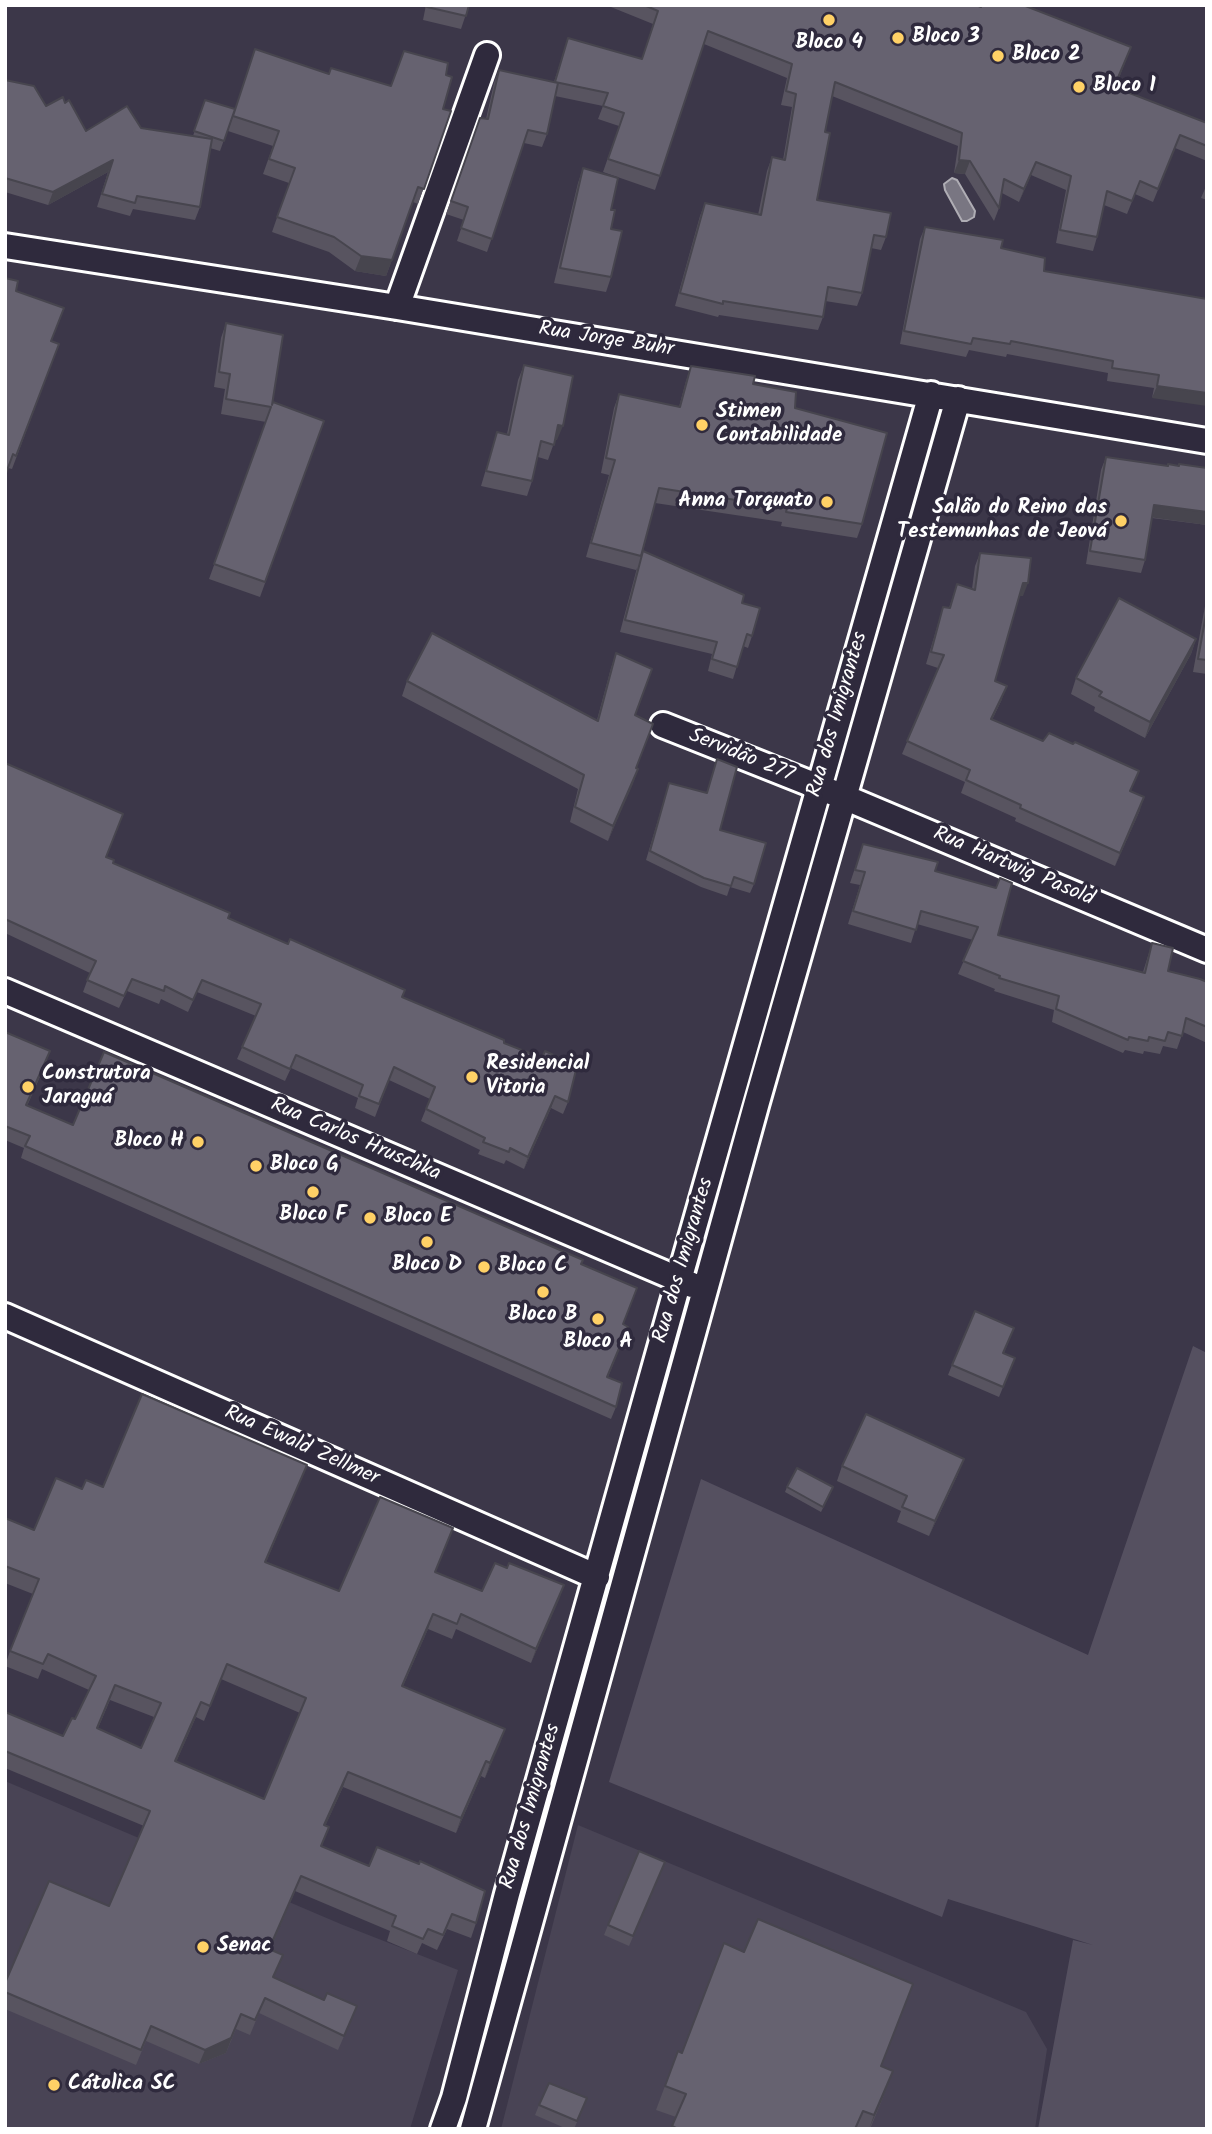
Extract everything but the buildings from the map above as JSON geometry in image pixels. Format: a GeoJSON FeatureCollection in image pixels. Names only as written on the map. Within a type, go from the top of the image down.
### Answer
{"type":"FeatureCollection","features":[{"type":"Feature","properties":{"kind":"street"},"geometry":{"type":"LineString","coordinates":[[397,307],[487,55]]}},
{"type":"Feature","properties":{"kind":"street","name":"Rua Jorge Buhr"},"geometry":{"type":"LineString","coordinates":[[5,246],[397,307],[1207,441]]}},
{"type":"Feature","properties":{"kind":"street","name":"Rua dos Imigrantes"},"geometry":{"type":"LineString","coordinates":[[443,2129],[454,2098],[679,1280],[931,394]]}},
{"type":"Feature","properties":{"kind":"street","name":"Rua dos Imigrantes"},"geometry":{"type":"LineString","coordinates":[[473,2129],[757,1102],[958,399]]}},
{"type":"Feature","properties":{"kind":"street","name":"Servidão 277"},"geometry":{"type":"LineString","coordinates":[[663,725],[818,788]]}},
{"type":"Feature","properties":{"kind":"street","name":"Rua Hartwig Pasold"},"geometry":{"type":"LineString","coordinates":[[818,788],[1207,950]]}},
{"type":"Feature","properties":{"kind":"street","name":"Rua Carlos Hruschka"},"geometry":{"type":"LineString","coordinates":[[5,991],[706,1290]]}},
{"type":"Feature","properties":{"kind":"street"},"geometry":{"type":"LineString","coordinates":[[732,1096],[757,1102]]}},
{"type":"Feature","properties":{"kind":"street","name":"Rua Ewald Zellmer"},"geometry":{"type":"LineString","coordinates":[[5,1316],[597,1577]]}},
{"type":"Feature","properties":{"kind":"shaded area"},"geometry":{"type":"Polygon","coordinates":[[[952,178],[957,180],[975,211],[974,217],[967,221],[962,221],[945,190],[944,184],[952,178]]]}},
{"type":"Feature","properties":{"kind":"shaded area"},"geometry":{"type":"Polygon","coordinates":[[[1193,1346],[1207,1353],[1207,2129],[1038,2129],[1073,1940],[1093,1945],[948,1899],[942,1917],[609,1782],[701,1479],[1088,1655],[1193,1346]]]}},
{"type":"Feature","properties":{"kind":"shaded area","name":"Senac"},"geometry":{"type":"Polygon","coordinates":[[[5,1781],[343,1925],[458,1970],[410,2129],[5,2129],[5,1781]]]}},
{"type":"Feature","properties":{"kind":"shaded area"},"geometry":{"type":"Polygon","coordinates":[[[578,1825],[1026,2012],[1047,2049],[1035,2129],[501,2129],[578,1825]]]}},
{"type":"Feature","properties":{"kind":"place","name":"Bloco 4"},"geometry":{"type":"Point","coordinates":[829,20]}},
{"type":"Feature","properties":{"kind":"place","name":"Bloco 3"},"geometry":{"type":"Point","coordinates":[898,38]}},
{"type":"Feature","properties":{"kind":"place","name":"Bloco 2"},"geometry":{"type":"Point","coordinates":[998,56]}},
{"type":"Feature","properties":{"kind":"place","name":"Bloco 1"},"geometry":{"type":"Point","coordinates":[1079,87]}},
{"type":"Feature","properties":{"kind":"place","name":"Stimen Contabilidade"},"geometry":{"type":"Point","coordinates":[702,425]}},
{"type":"Feature","properties":{"kind":"place","name":"Anna Torquato"},"geometry":{"type":"Point","coordinates":[827,502]}},
{"type":"Feature","properties":{"kind":"place","name":"Salão do Reino das Testemunhas de Jeová"},"geometry":{"type":"Point","coordinates":[1121,521]}},
{"type":"Feature","properties":{"kind":"place","name":"Residencial Vitoria"},"geometry":{"type":"Point","coordinates":[472,1077]}},
{"type":"Feature","properties":{"kind":"place","name":"Construtora Jaraguá"},"geometry":{"type":"Point","coordinates":[28,1087]}},
{"type":"Feature","properties":{"kind":"place","name":"Bloco H"},"geometry":{"type":"Point","coordinates":[198,1142]}},
{"type":"Feature","properties":{"kind":"place","name":"Bloco G"},"geometry":{"type":"Point","coordinates":[256,1166]}},
{"type":"Feature","properties":{"kind":"place","name":"Bloco F"},"geometry":{"type":"Point","coordinates":[313,1192]}},
{"type":"Feature","properties":{"kind":"place","name":"Bloco E"},"geometry":{"type":"Point","coordinates":[370,1218]}},
{"type":"Feature","properties":{"kind":"place","name":"Bloco D"},"geometry":{"type":"Point","coordinates":[427,1242]}},
{"type":"Feature","properties":{"kind":"place","name":"Bloco C"},"geometry":{"type":"Point","coordinates":[484,1267]}},
{"type":"Feature","properties":{"kind":"place","name":"Bloco B"},"geometry":{"type":"Point","coordinates":[543,1292]}},
{"type":"Feature","properties":{"kind":"place","name":"Bloco A"},"geometry":{"type":"Point","coordinates":[598,1319]}},
{"type":"Feature","properties":{"kind":"place","name":"Senac"},"geometry":{"type":"Point","coordinates":[203,1947]}},
{"type":"Feature","properties":{"kind":"place","name":"Cátolica SC"},"geometry":{"type":"Point","coordinates":[54,2085]}}]}
